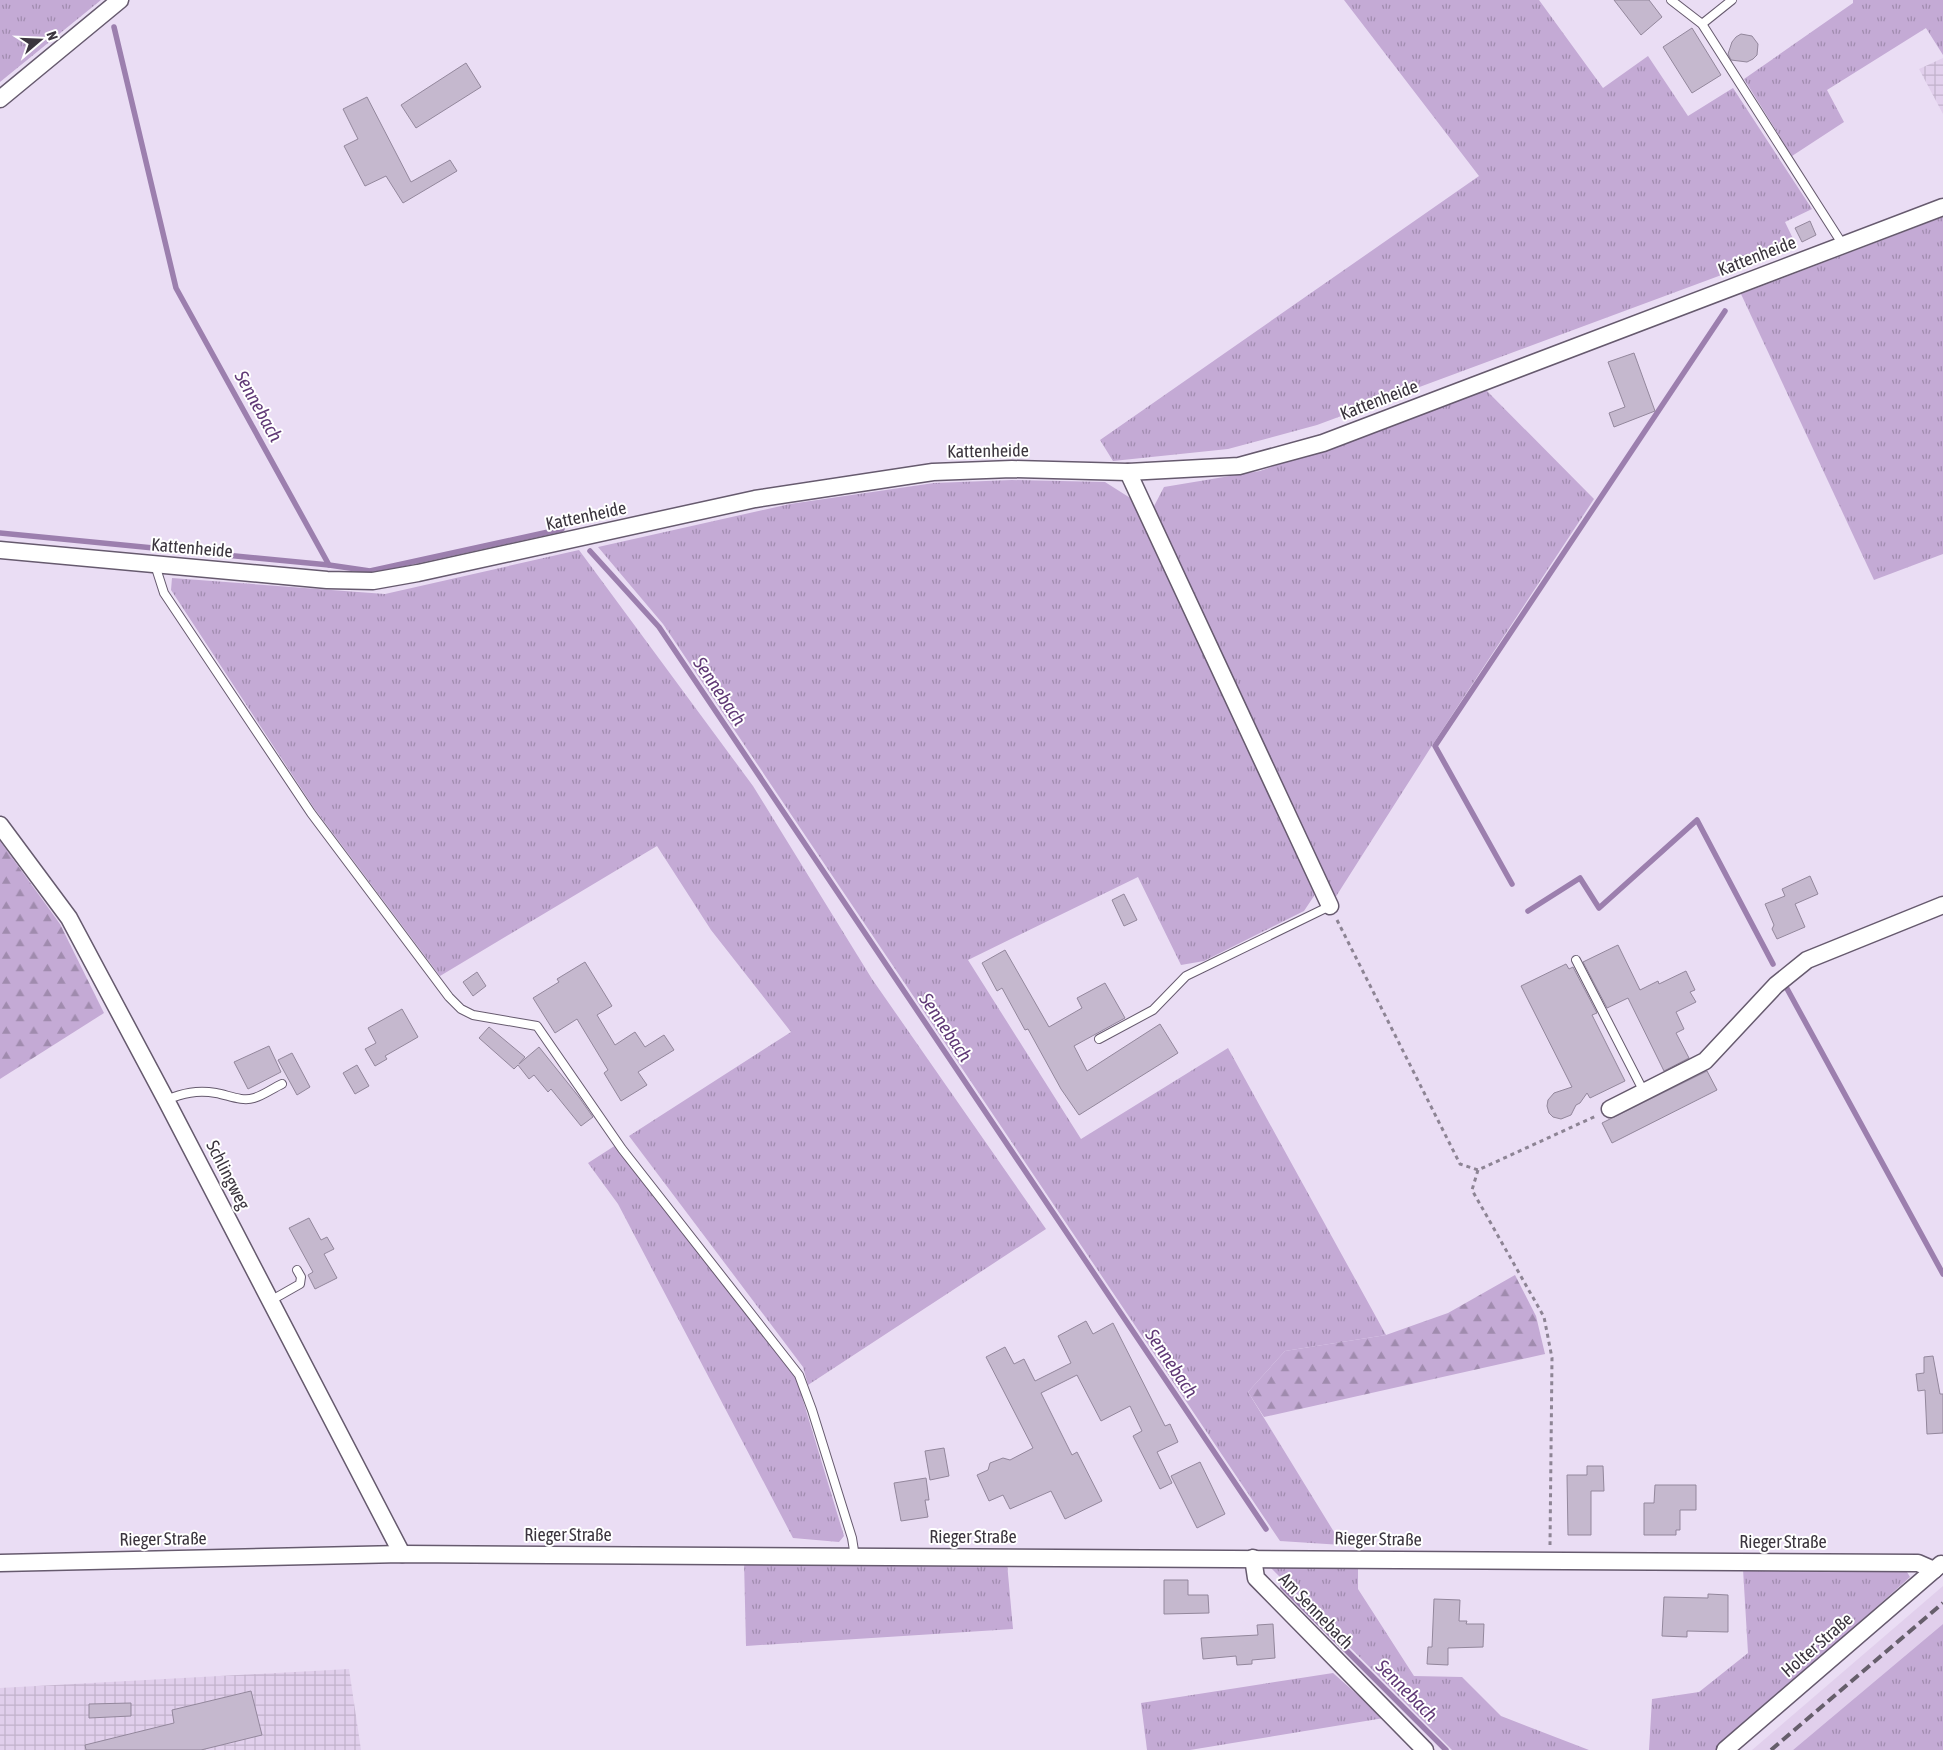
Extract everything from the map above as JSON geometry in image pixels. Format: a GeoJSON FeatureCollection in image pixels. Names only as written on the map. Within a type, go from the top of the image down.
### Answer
{"type":"FeatureCollection","features":[{"type":"Feature","properties":{"kind":"street"},"geometry":{"type":"LineString","coordinates":[[0,99],[120,0]]}},
{"type":"Feature","properties":{"kind":"street","name":"Kattenheide"},"geometry":{"type":"LineString","coordinates":[[0,550],[327,580],[373,581],[418,574],[755,499],[933,472],[1012,469],[1128,472],[1239,466],[1323,443],[1943,207]]}},
{"type":"Feature","properties":{"kind":"street"},"geometry":{"type":"LineString","coordinates":[[1128,472],[1330,906]]}},
{"type":"Feature","properties":{"kind":"street","name":"Schlingweg"},"geometry":{"type":"LineString","coordinates":[[0,825],[69,918],[166,1100],[402,1554]]}},
{"type":"Feature","properties":{"kind":"street"},"geometry":{"type":"LineString","coordinates":[[1610,1110],[1706,1061],[1776,985],[1807,960],[1943,905]]}},
{"type":"Feature","properties":{"kind":"street","name":"Rieger Straße"},"geometry":{"type":"LineString","coordinates":[[0,1563],[402,1554],[1918,1562],[1939,1566]]}},
{"type":"Feature","properties":{"kind":"street","name":"Am Sennebach"},"geometry":{"type":"LineString","coordinates":[[1253,1558],[1256,1578],[1425,1750]]}},
{"type":"Feature","properties":{"kind":"street","name":"Holter Straße"},"geometry":{"type":"LineString","coordinates":[[1725,1750],[1939,1566]]}},
{"type":"Feature","properties":{"kind":"lane"},"geometry":{"type":"LineString","coordinates":[[1671,0],[1702,24],[1843,245]]}},
{"type":"Feature","properties":{"kind":"lane"},"geometry":{"type":"LineString","coordinates":[[1702,24],[1732,0]]}},
{"type":"Feature","properties":{"kind":"lane"},"geometry":{"type":"LineString","coordinates":[[155,564],[164,594],[311,814],[449,997],[461,1009],[473,1015],[537,1026],[622,1149],[799,1375],[812,1410],[852,1538],[855,1557]]}},
{"type":"Feature","properties":{"kind":"lane"},"geometry":{"type":"LineString","coordinates":[[1099,1039],[1153,1010],[1186,976],[1330,906]]}},
{"type":"Feature","properties":{"kind":"lane"},"geometry":{"type":"LineString","coordinates":[[1576,960],[1644,1092]]}},
{"type":"Feature","properties":{"kind":"lane"},"geometry":{"type":"LineString","coordinates":[[166,1100],[184,1093],[197,1091],[242,1099],[254,1098],[282,1084]]}},
{"type":"Feature","properties":{"kind":"lane"},"geometry":{"type":"LineString","coordinates":[[270,1301],[300,1284],[302,1277],[297,1270]]}},
{"type":"Feature","properties":{"kind":"path"},"geometry":{"type":"LineString","coordinates":[[1330,906],[1460,1164],[1478,1170],[1610,1110]]}},
{"type":"Feature","properties":{"kind":"path"},"geometry":{"type":"LineString","coordinates":[[1478,1170],[1472,1190],[1544,1317],[1552,1358],[1549,1561]]}},
{"type":"Feature","properties":{"kind":"shaded area"},"geometry":{"type":"Polygon","coordinates":[[[1943,58],[1943,114],[1919,69],[1943,58]]]}},
{"type":"Feature","properties":{"kind":"shaded area"},"geometry":{"type":"Polygon","coordinates":[[[1943,1586],[1943,1624],[1793,1750],[1752,1750],[1943,1586]]]}},
{"type":"Feature","properties":{"kind":"shaded area"},"geometry":{"type":"Polygon","coordinates":[[[349,1669],[361,1750],[0,1750],[0,1688],[349,1669]]]}},
{"type":"Feature","properties":{"kind":"green space"},"geometry":{"type":"Polygon","coordinates":[[[0,0],[101,0],[0,82],[0,0]]]}},
{"type":"Feature","properties":{"kind":"green space"},"geometry":{"type":"Polygon","coordinates":[[[1344,0],[1539,0],[1603,88],[1648,56],[1688,116],[1733,88],[1812,209],[1785,222],[1797,247],[1317,425],[1228,449],[1113,461],[1100,440],[1479,176],[1344,0]]]}},
{"type":"Feature","properties":{"kind":"green space"},"geometry":{"type":"Polygon","coordinates":[[[1853,0],[1943,0],[1943,55],[1926,28],[1827,90],[1844,122],[1792,156],[1744,79],[1853,3],[1853,0]]]}},
{"type":"Feature","properties":{"kind":"green space"},"geometry":{"type":"Polygon","coordinates":[[[1943,217],[1943,554],[1874,580],[1741,294],[1943,217]]]}},
{"type":"Feature","properties":{"kind":"green space"},"geometry":{"type":"Polygon","coordinates":[[[1485,389],[1594,499],[1433,744],[1335,898],[1152,510],[1164,487],[1260,471],[1485,389]]]}},
{"type":"Feature","properties":{"kind":"green space"},"geometry":{"type":"Polygon","coordinates":[[[1012,480],[1105,482],[1135,501],[1313,877],[1314,896],[1304,911],[1204,961],[1181,965],[1138,877],[968,960],[1081,1139],[1228,1048],[1386,1335],[1285,1351],[1248,1392],[1342,1545],[1280,1541],[663,624],[598,547],[790,504],[934,483],[1012,480]]]}},
{"type":"Feature","properties":{"kind":"green space"},"geometry":{"type":"Polygon","coordinates":[[[579,550],[753,786],[872,979],[1046,1229],[808,1385],[803,1367],[629,1136],[791,1032],[711,930],[657,846],[440,976],[314,808],[171,590],[172,578],[385,594],[579,550]]]}},
{"type":"Feature","properties":{"kind":"green space"},"geometry":{"type":"Polygon","coordinates":[[[0,841],[60,924],[104,1013],[0,1079],[0,841]]]}},
{"type":"Feature","properties":{"kind":"green space"},"geometry":{"type":"Polygon","coordinates":[[[616,1145],[796,1377],[844,1536],[839,1542],[793,1538],[618,1204],[588,1163],[616,1145]]]}},
{"type":"Feature","properties":{"kind":"green space"},"geometry":{"type":"Polygon","coordinates":[[[1515,1275],[1536,1316],[1545,1354],[1264,1417],[1248,1392],[1285,1351],[1386,1335],[1448,1313],[1515,1275]]]}},
{"type":"Feature","properties":{"kind":"green space"},"geometry":{"type":"Polygon","coordinates":[[[744,1561],[1007,1563],[1013,1629],[746,1646],[744,1561]]]}},
{"type":"Feature","properties":{"kind":"green space"},"geometry":{"type":"Polygon","coordinates":[[[1269,1566],[1358,1567],[1358,1589],[1414,1676],[1462,1677],[1501,1716],[1589,1750],[1452,1750],[1269,1566]]]}},
{"type":"Feature","properties":{"kind":"green space"},"geometry":{"type":"Polygon","coordinates":[[[1743,1569],[1907,1572],[1910,1577],[1717,1750],[1649,1750],[1652,1699],[1699,1692],[1748,1653],[1743,1569]]]}},
{"type":"Feature","properties":{"kind":"green space"},"geometry":{"type":"Polygon","coordinates":[[[1943,1624],[1943,1750],[1793,1750],[1943,1624]]]}},
{"type":"Feature","properties":{"kind":"green space"},"geometry":{"type":"Polygon","coordinates":[[[1333,1673],[1384,1718],[1190,1750],[1147,1750],[1141,1703],[1333,1673]]]}},
{"type":"Feature","properties":{"kind":"building"},"geometry":{"type":"Polygon","coordinates":[[[1614,0],[1649,0],[1662,17],[1641,35],[1614,0]]]}},
{"type":"Feature","properties":{"kind":"building"},"geometry":{"type":"Polygon","coordinates":[[[1692,28],[1721,75],[1692,93],[1663,47],[1692,28]]]}},
{"type":"Feature","properties":{"kind":"building"},"geometry":{"type":"Polygon","coordinates":[[[1741,34],[1752,36],[1758,44],[1757,55],[1747,62],[1731,60],[1728,54],[1732,42],[1741,34]]]}},
{"type":"Feature","properties":{"kind":"building"},"geometry":{"type":"Polygon","coordinates":[[[466,63],[481,87],[416,128],[401,105],[466,63]]]}},
{"type":"Feature","properties":{"kind":"building"},"geometry":{"type":"Polygon","coordinates":[[[367,97],[411,182],[450,160],[457,171],[403,203],[386,176],[365,186],[344,146],[358,139],[343,109],[367,97]]]}},
{"type":"Feature","properties":{"kind":"building"},"geometry":{"type":"Polygon","coordinates":[[[1810,221],[1816,235],[1802,242],[1795,228],[1810,221]]]}},
{"type":"Feature","properties":{"kind":"building"},"geometry":{"type":"Polygon","coordinates":[[[1634,353],[1655,411],[1614,427],[1609,413],[1625,407],[1608,362],[1634,353]]]}},
{"type":"Feature","properties":{"kind":"building"},"geometry":{"type":"Polygon","coordinates":[[[1810,876],[1818,894],[1795,904],[1805,927],[1777,939],[1772,929],[1774,925],[1765,904],[1785,896],[1782,889],[1810,876]]]}},
{"type":"Feature","properties":{"kind":"building"},"geometry":{"type":"Polygon","coordinates":[[[1124,894],[1137,920],[1124,926],[1112,900],[1124,894]]]}},
{"type":"Feature","properties":{"kind":"building"},"geometry":{"type":"Polygon","coordinates":[[[1618,945],[1640,990],[1658,981],[1659,984],[1686,971],[1695,990],[1690,992],[1696,1002],[1676,1012],[1684,1029],[1676,1033],[1689,1058],[1664,1071],[1628,998],[1607,1008],[1583,962],[1618,945]]]}},
{"type":"Feature","properties":{"kind":"building"},"geometry":{"type":"Polygon","coordinates":[[[1005,950],[1049,1027],[1082,1008],[1077,998],[1105,983],[1125,1018],[1074,1046],[1087,1071],[1160,1024],[1178,1053],[1079,1115],[1061,1089],[1028,1029],[1025,1030],[1002,988],[997,991],[982,963],[1005,950]]]}},
{"type":"Feature","properties":{"kind":"building"},"geometry":{"type":"Polygon","coordinates":[[[585,962],[612,1006],[597,1015],[615,1045],[635,1032],[645,1047],[664,1035],[674,1050],[638,1072],[647,1085],[621,1101],[604,1073],[608,1070],[577,1019],[555,1033],[533,998],[559,982],[557,979],[585,962]]]}},
{"type":"Feature","properties":{"kind":"building"},"geometry":{"type":"Polygon","coordinates":[[[1566,964],[1569,969],[1573,967],[1597,1013],[1592,1015],[1625,1081],[1590,1098],[1587,1093],[1580,1103],[1576,1105],[1571,1115],[1561,1119],[1553,1117],[1549,1113],[1548,1100],[1554,1093],[1572,1087],[1521,986],[1566,964]]]}},
{"type":"Feature","properties":{"kind":"building"},"geometry":{"type":"Polygon","coordinates":[[[477,972],[486,986],[473,996],[463,982],[477,972]]]}},
{"type":"Feature","properties":{"kind":"building"},"geometry":{"type":"Polygon","coordinates":[[[402,1009],[418,1037],[385,1056],[387,1059],[375,1066],[365,1049],[376,1043],[368,1028],[402,1009]]]}},
{"type":"Feature","properties":{"kind":"building"},"geometry":{"type":"Polygon","coordinates":[[[489,1027],[525,1057],[519,1064],[539,1047],[593,1117],[581,1126],[551,1089],[548,1092],[534,1075],[529,1079],[518,1065],[514,1069],[479,1038],[489,1027]]]}},
{"type":"Feature","properties":{"kind":"building"},"geometry":{"type":"Polygon","coordinates":[[[269,1046],[281,1072],[248,1089],[234,1062],[269,1046]]]}},
{"type":"Feature","properties":{"kind":"building"},"geometry":{"type":"Polygon","coordinates":[[[292,1053],[310,1087],[297,1095],[278,1060],[292,1053]]]}},
{"type":"Feature","properties":{"kind":"building"},"geometry":{"type":"Polygon","coordinates":[[[357,1065],[369,1086],[355,1094],[343,1073],[357,1065]]]}},
{"type":"Feature","properties":{"kind":"building"},"geometry":{"type":"Polygon","coordinates":[[[1707,1071],[1717,1090],[1612,1143],[1602,1123],[1707,1071]]]}},
{"type":"Feature","properties":{"kind":"building"},"geometry":{"type":"Polygon","coordinates":[[[309,1218],[321,1240],[327,1237],[334,1249],[324,1254],[337,1278],[315,1289],[308,1275],[313,1272],[289,1228],[309,1218]]]}},
{"type":"Feature","properties":{"kind":"building"},"geometry":{"type":"Polygon","coordinates":[[[1086,1321],[1093,1334],[1113,1323],[1165,1426],[1170,1424],[1178,1442],[1157,1452],[1172,1483],[1160,1489],[1133,1436],[1142,1431],[1130,1406],[1101,1421],[1077,1375],[1041,1393],[1072,1455],[1077,1452],[1102,1501],[1065,1519],[1051,1491],[1010,1509],[1003,1495],[989,1501],[977,1475],[988,1470],[990,1463],[1003,1458],[1010,1460],[1033,1448],[986,1357],[1005,1347],[1014,1364],[1024,1359],[1035,1381],[1071,1363],[1058,1336],[1086,1321]]]}},
{"type":"Feature","properties":{"kind":"building"},"geometry":{"type":"Polygon","coordinates":[[[1933,1356],[1940,1394],[1943,1394],[1943,1433],[1927,1434],[1925,1390],[1918,1391],[1916,1374],[1924,1373],[1924,1357],[1933,1356]]]}},
{"type":"Feature","properties":{"kind":"building"},"geometry":{"type":"Polygon","coordinates":[[[944,1448],[949,1476],[930,1480],[925,1451],[944,1448]]]}},
{"type":"Feature","properties":{"kind":"building"},"geometry":{"type":"Polygon","coordinates":[[[1200,1462],[1225,1514],[1197,1528],[1171,1476],[1200,1462]]]}},
{"type":"Feature","properties":{"kind":"building"},"geometry":{"type":"Polygon","coordinates":[[[1587,1466],[1603,1466],[1604,1491],[1591,1491],[1591,1535],[1568,1535],[1567,1475],[1587,1475],[1587,1466]]]}},
{"type":"Feature","properties":{"kind":"building"},"geometry":{"type":"Polygon","coordinates":[[[926,1478],[929,1500],[925,1500],[928,1517],[901,1521],[894,1483],[926,1478]]]}},
{"type":"Feature","properties":{"kind":"building"},"geometry":{"type":"Polygon","coordinates":[[[1655,1485],[1696,1485],[1696,1510],[1680,1510],[1680,1530],[1676,1530],[1676,1535],[1644,1535],[1644,1503],[1654,1503],[1655,1485]]]}},
{"type":"Feature","properties":{"kind":"building"},"geometry":{"type":"Polygon","coordinates":[[[1164,1580],[1188,1580],[1188,1595],[1208,1595],[1209,1613],[1164,1614],[1164,1580]]]}},
{"type":"Feature","properties":{"kind":"building"},"geometry":{"type":"Polygon","coordinates":[[[1708,1594],[1728,1595],[1728,1632],[1687,1631],[1687,1637],[1662,1636],[1664,1597],[1708,1598],[1708,1594]]]}},
{"type":"Feature","properties":{"kind":"building"},"geometry":{"type":"Polygon","coordinates":[[[1434,1599],[1460,1600],[1459,1621],[1467,1621],[1466,1624],[1484,1624],[1483,1647],[1448,1648],[1448,1665],[1427,1664],[1428,1647],[1432,1647],[1434,1599]]]}},
{"type":"Feature","properties":{"kind":"building"},"geometry":{"type":"Polygon","coordinates":[[[1273,1624],[1275,1658],[1252,1660],[1252,1664],[1237,1665],[1236,1656],[1203,1659],[1201,1638],[1258,1635],[1257,1625],[1273,1624]]]}},
{"type":"Feature","properties":{"kind":"building"},"geometry":{"type":"Polygon","coordinates":[[[251,1691],[262,1735],[201,1750],[86,1750],[85,1745],[174,1723],[172,1710],[251,1691]]]}},
{"type":"Feature","properties":{"kind":"building"},"geometry":{"type":"Polygon","coordinates":[[[131,1703],[131,1716],[89,1718],[89,1704],[131,1703]]]}},
{"type":"Feature","properties":{"kind":"waterway","name":"Sennebach"},"geometry":{"type":"LineString","coordinates":[[114,27],[176,288],[329,565],[370,571],[562,529]]}},
{"type":"Feature","properties":{"kind":"waterway"},"geometry":{"type":"LineString","coordinates":[[1512,884],[1435,746],[1725,311]]}},
{"type":"Feature","properties":{"kind":"waterway"},"geometry":{"type":"LineString","coordinates":[[0,533],[329,565]]}},
{"type":"Feature","properties":{"kind":"waterway","name":"Sennebach"},"geometry":{"type":"LineString","coordinates":[[590,551],[659,627],[1266,1529]]}},
{"type":"Feature","properties":{"kind":"waterway"},"geometry":{"type":"LineString","coordinates":[[1528,911],[1580,878],[1599,908],[1697,820],[1773,964]]}},
{"type":"Feature","properties":{"kind":"waterway"},"geometry":{"type":"LineString","coordinates":[[1785,985],[1943,1274]]}},
{"type":"Feature","properties":{"kind":"waterway","name":"Sennebach"},"geometry":{"type":"LineString","coordinates":[[1283,1587],[1446,1750]]}},
{"type":"Feature","properties":{"kind":"railway"},"geometry":{"type":"LineString","coordinates":[[1771,1750],[1943,1603]]}}]}
